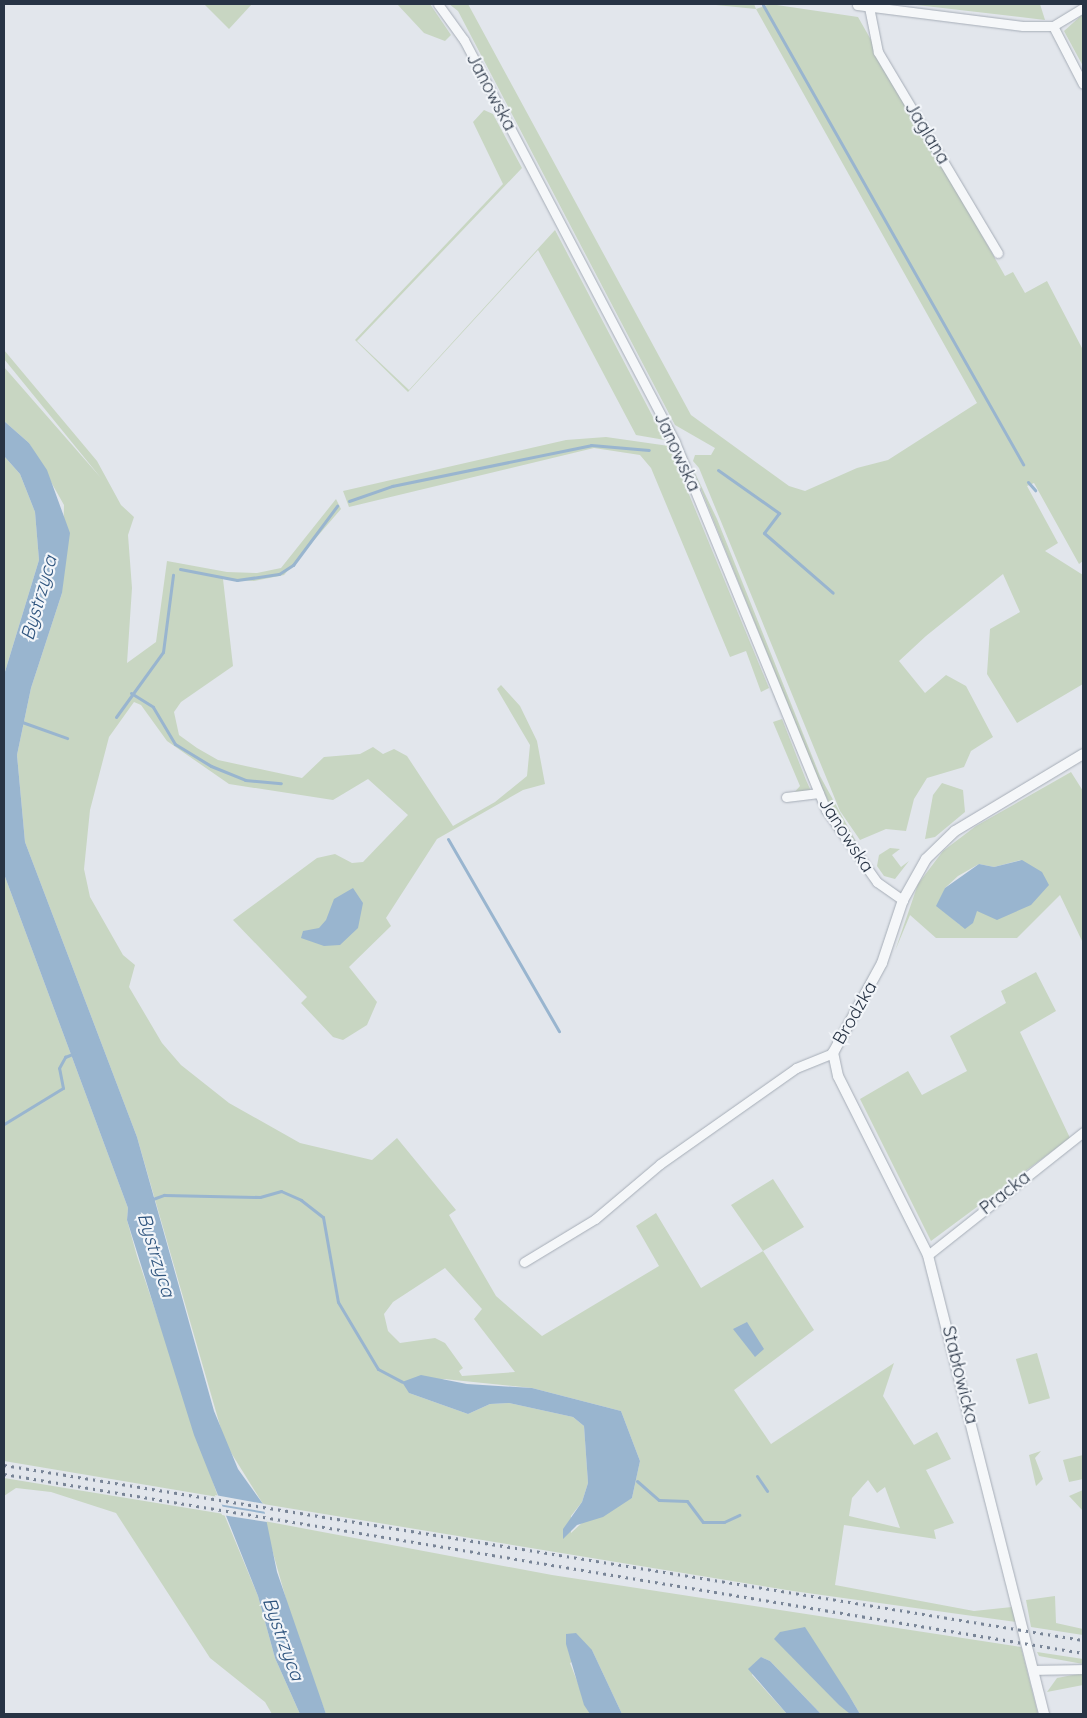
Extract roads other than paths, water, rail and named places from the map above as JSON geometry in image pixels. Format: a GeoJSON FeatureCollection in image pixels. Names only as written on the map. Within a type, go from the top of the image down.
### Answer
{"type":"FeatureCollection","features":[{"type":"Feature","properties":{"kind":"street","name":"Janowska"},"geometry":{"type":"LineString","coordinates":[[438,4],[464,40],[675,442],[819,793],[877,882],[903,900]]}},
{"type":"Feature","properties":{"kind":"street"},"geometry":{"type":"LineString","coordinates":[[857,5],[869,8],[1053,26],[1083,8]]}},
{"type":"Feature","properties":{"kind":"street","name":"Jaglana"},"geometry":{"type":"LineString","coordinates":[[869,8],[878,52],[998,253]]}},
{"type":"Feature","properties":{"kind":"street"},"geometry":{"type":"LineString","coordinates":[[1053,26],[1083,84]]}},
{"type":"Feature","properties":{"kind":"street","name":"Brodzka"},"geometry":{"type":"LineString","coordinates":[[524,1262],[595,1219],[660,1164],[796,1068],[832,1053],[882,963],[903,900],[913,877],[947,837],[1083,754]]}},
{"type":"Feature","properties":{"kind":"street"},"geometry":{"type":"LineString","coordinates":[[786,797],[819,793]]}},
{"type":"Feature","properties":{"kind":"street","name":"Stabłowicka"},"geometry":{"type":"LineString","coordinates":[[832,1053],[838,1076],[928,1255],[1044,1714]]}},
{"type":"Feature","properties":{"kind":"street","name":"Pracka"},"geometry":{"type":"LineString","coordinates":[[928,1255],[1083,1132]]}},
{"type":"Feature","properties":{"kind":"street"},"geometry":{"type":"LineString","coordinates":[[1033,1670],[1083,1669]]}},
{"type":"Feature","properties":{"kind":"water","name":"Bystrzyca"},"geometry":{"type":"Polygon","coordinates":[[[4,421],[29,443],[47,470],[70,533],[62,593],[31,688],[17,755],[25,842],[137,1137],[214,1411],[238,1469],[263,1504],[277,1572],[326,1714],[300,1714],[275,1658],[258,1596],[194,1435],[127,1220],[128,1208],[4,874],[4,675],[39,560],[35,512],[20,474],[4,456],[4,421]]]}},
{"type":"Feature","properties":{"kind":"water"},"geometry":{"type":"Polygon","coordinates":[[[1022,860],[1042,872],[1049,885],[1031,905],[997,920],[977,911],[973,923],[965,929],[936,906],[945,888],[979,864],[994,867],[1022,860]]]}},
{"type":"Feature","properties":{"kind":"water"},"geometry":{"type":"Polygon","coordinates":[[[353,888],[363,903],[358,928],[340,945],[324,946],[301,938],[303,931],[319,928],[326,920],[334,899],[353,888]]]}},
{"type":"Feature","properties":{"kind":"water"},"geometry":{"type":"Polygon","coordinates":[[[747,1322],[764,1349],[755,1357],[733,1329],[747,1322]]]}},
{"type":"Feature","properties":{"kind":"water"},"geometry":{"type":"Polygon","coordinates":[[[421,1375],[467,1384],[532,1388],[621,1411],[640,1461],[632,1498],[603,1517],[577,1525],[563,1539],[563,1529],[582,1502],[588,1483],[584,1426],[573,1417],[509,1403],[490,1404],[468,1414],[409,1393],[402,1382],[421,1375]]]}},
{"type":"Feature","properties":{"kind":"water"},"geometry":{"type":"Polygon","coordinates":[[[805,1627],[860,1714],[850,1714],[839,1705],[774,1639],[780,1632],[805,1627]]]}},
{"type":"Feature","properties":{"kind":"water"},"geometry":{"type":"Polygon","coordinates":[[[576,1633],[592,1650],[622,1714],[590,1714],[584,1705],[566,1644],[566,1634],[576,1633]]]}},
{"type":"Feature","properties":{"kind":"water"},"geometry":{"type":"Polygon","coordinates":[[[761,1657],[770,1661],[821,1714],[787,1714],[748,1669],[761,1657]]]}},
{"type":"Feature","properties":{"kind":"waterway"},"geometry":{"type":"LineString","coordinates":[[763,5],[1023,464]]}},
{"type":"Feature","properties":{"kind":"waterway"},"geometry":{"type":"LineString","coordinates":[[349,501],[392,486],[591,445],[649,450]]}},
{"type":"Feature","properties":{"kind":"waterway"},"geometry":{"type":"LineString","coordinates":[[718,470],[779,513],[764,533],[833,593]]}},
{"type":"Feature","properties":{"kind":"waterway"},"geometry":{"type":"LineString","coordinates":[[1028,482],[1035,490]]}},
{"type":"Feature","properties":{"kind":"waterway"},"geometry":{"type":"LineString","coordinates":[[180,569],[237,580],[279,574],[293,565],[337,506]]}},
{"type":"Feature","properties":{"kind":"waterway"},"geometry":{"type":"LineString","coordinates":[[116,717],[163,652],[173,575]]}},
{"type":"Feature","properties":{"kind":"waterway"},"geometry":{"type":"LineString","coordinates":[[131,693],[153,707],[175,744],[211,766],[245,780],[281,783]]}},
{"type":"Feature","properties":{"kind":"waterway"},"geometry":{"type":"LineString","coordinates":[[22,722],[67,738]]}},
{"type":"Feature","properties":{"kind":"waterway"},"geometry":{"type":"LineString","coordinates":[[448,839],[559,1031]]}},
{"type":"Feature","properties":{"kind":"waterway"},"geometry":{"type":"LineString","coordinates":[[4,1124],[63,1088],[59,1068],[65,1057],[75,1053]]}},
{"type":"Feature","properties":{"kind":"waterway"},"geometry":{"type":"LineString","coordinates":[[150,1200],[164,1195],[260,1197],[281,1191],[301,1200],[323,1217],[338,1302],[378,1369],[402,1382]]}},
{"type":"Feature","properties":{"kind":"waterway"},"geometry":{"type":"LineString","coordinates":[[757,1476],[767,1491]]}},
{"type":"Feature","properties":{"kind":"waterway"},"geometry":{"type":"LineString","coordinates":[[637,1481],[659,1500],[687,1501],[703,1522],[724,1522],[739,1515]]}},
{"type":"Feature","properties":{"kind":"railway"},"geometry":{"type":"LineString","coordinates":[[4,1465],[1083,1640]]}},
{"type":"Feature","properties":{"kind":"railway"},"geometry":{"type":"LineString","coordinates":[[4,1474],[1083,1653]]}}]}
